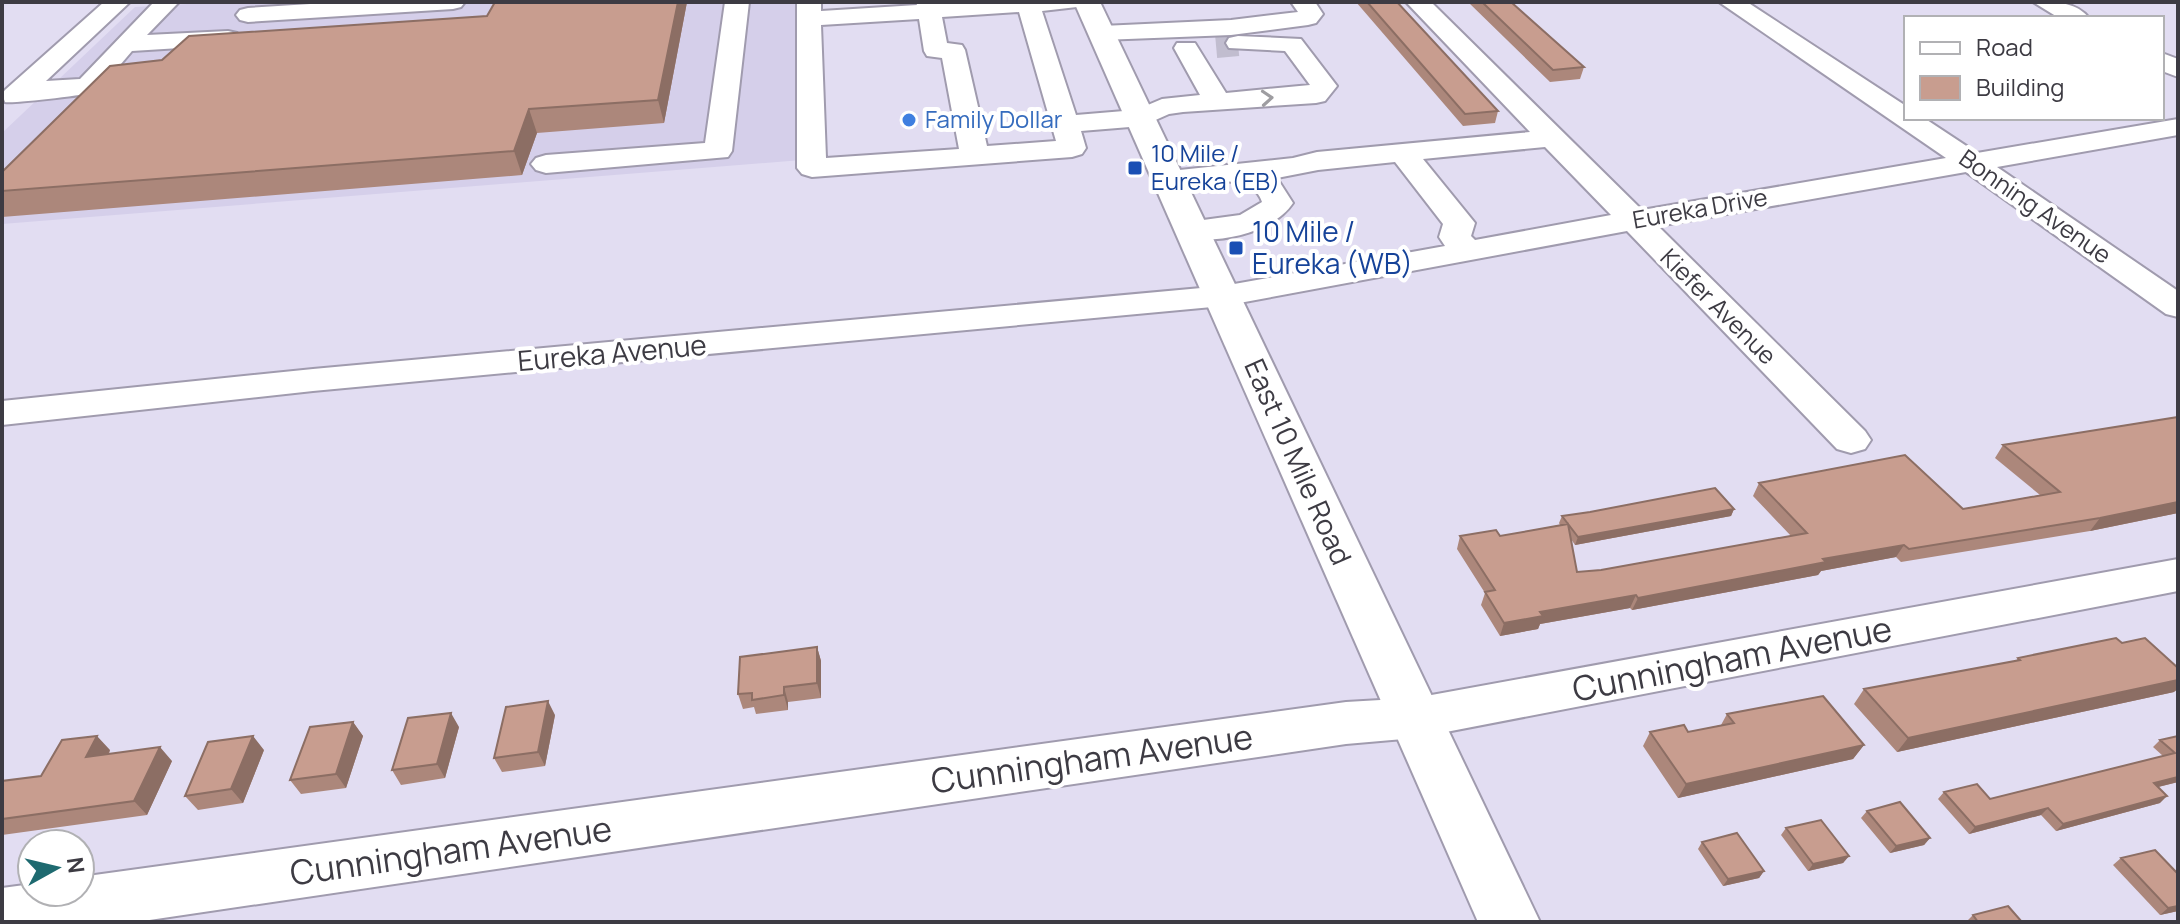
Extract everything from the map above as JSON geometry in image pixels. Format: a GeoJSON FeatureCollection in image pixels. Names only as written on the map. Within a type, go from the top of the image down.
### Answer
{"type":"FeatureCollection","features":[{"type":"Feature","properties":{"kind":"main road","name":"East 10 Mile Road"},"geometry":{"type":"LineString","coordinates":[[1100,29],[1509,922]]}},
{"type":"Feature","properties":{"kind":"street"},"geometry":{"type":"LineString","coordinates":[[11,99],[118,2]]}},
{"type":"Feature","properties":{"kind":"street"},"geometry":{"type":"LineString","coordinates":[[56,119],[167,2]]}},
{"type":"Feature","properties":{"kind":"street"},"geometry":{"type":"LineString","coordinates":[[185,61],[228,39],[253,8],[312,11],[453,2]]}},
{"type":"Feature","properties":{"kind":"street"},"geometry":{"type":"LineString","coordinates":[[546,164],[718,151],[737,2]]}},
{"type":"Feature","properties":{"kind":"street"},"geometry":{"type":"LineString","coordinates":[[809,9],[843,2],[882,2]]}},
{"type":"Feature","properties":{"kind":"street"},"geometry":{"type":"LineString","coordinates":[[809,9],[1029,6],[1069,2]]}},
{"type":"Feature","properties":{"kind":"street"},"geometry":{"type":"LineString","coordinates":[[1100,29],[1218,30],[1279,23],[1308,18],[1311,14],[1303,2]]}},
{"type":"Feature","properties":{"kind":"street","name":"Kiefer Avenue"},"geometry":{"type":"LineString","coordinates":[[1418,2],[1851,440]]}},
{"type":"Feature","properties":{"kind":"street","name":"Bonning Avenue"},"geometry":{"type":"LineString","coordinates":[[1731,2],[1904,117]]}},
{"type":"Feature","properties":{"kind":"street"},"geometry":{"type":"LineString","coordinates":[[2045,2],[2073,16]]}},
{"type":"Feature","properties":{"kind":"street"},"geometry":{"type":"LineString","coordinates":[[812,168],[1072,148],[1029,6]]}},
{"type":"Feature","properties":{"kind":"street"},"geometry":{"type":"LineString","coordinates":[[929,7],[936,51],[953,50],[984,156],[999,184]]}},
{"type":"Feature","properties":{"kind":"street"},"geometry":{"type":"LineString","coordinates":[[809,9],[813,199]]}},
{"type":"Feature","properties":{"kind":"street"},"geometry":{"type":"LineString","coordinates":[[292,38],[312,11]]}},
{"type":"Feature","properties":{"kind":"street"},"geometry":{"type":"LineString","coordinates":[[1064,124],[1142,118],[1162,107],[1212,92],[1315,84],[1292,44],[1265,41],[1186,48],[1100,29]]}},
{"type":"Feature","properties":{"kind":"street"},"geometry":{"type":"LineString","coordinates":[[125,44],[228,39]]}},
{"type":"Feature","properties":{"kind":"street"},"geometry":{"type":"LineString","coordinates":[[1186,48],[1212,92]]}},
{"type":"Feature","properties":{"kind":"street"},"geometry":{"type":"LineString","coordinates":[[11,99],[122,78]]}},
{"type":"Feature","properties":{"kind":"street","name":"Bonning Avenue"},"geometry":{"type":"LineString","coordinates":[[1908,120],[2178,307]]}},
{"type":"Feature","properties":{"kind":"street","name":"Eureka Drive"},"geometry":{"type":"LineString","coordinates":[[1223,296],[1466,250],[2178,127]]}},
{"type":"Feature","properties":{"kind":"street"},"geometry":{"type":"LineString","coordinates":[[1170,180],[1402,152],[1551,138]]}},
{"type":"Feature","properties":{"kind":"street"},"geometry":{"type":"LineString","coordinates":[[1402,152],[1459,223],[1455,237],[1466,250]]}},
{"type":"Feature","properties":{"kind":"street"},"geometry":{"type":"LineString","coordinates":[[1192,230],[1245,223],[1269,216],[1278,203],[1269,184],[1239,172]]}},
{"type":"Feature","properties":{"kind":"street","name":"Eureka Avenue"},"geometry":{"type":"LineString","coordinates":[[2,413],[313,380],[1223,296]]}},
{"type":"Feature","properties":{"kind":"street","name":"Cunningham Avenue"},"geometry":{"type":"LineString","coordinates":[[25,916],[1330,725],[1415,718],[2178,575]]}},
{"type":"Feature","properties":{"kind":"shaded area"},"geometry":{"type":"Polygon","coordinates":[[[222,2],[804,2],[802,160],[2,224],[2,133],[135,7],[222,2]]]}},
{"type":"Feature","properties":{"kind":"building"},"geometry":{"type":"Polygon","coordinates":[[[495,2],[678,2],[658,100],[529,109],[514,151],[2,191],[2,172],[110,66],[162,60],[189,36],[487,16],[495,2]]]}},
{"type":"Feature","properties":{"kind":"building"},"geometry":{"type":"Polygon","coordinates":[[[1367,2],[1397,2],[1498,111],[1465,114],[1367,2]]]}},
{"type":"Feature","properties":{"kind":"building"},"geometry":{"type":"Polygon","coordinates":[[[1482,2],[1511,2],[1584,67],[1553,70],[1482,2]]]}},
{"type":"Feature","properties":{"kind":"building"},"geometry":{"type":"Polygon","coordinates":[[[2178,417],[2178,502],[1909,549],[1904,545],[1823,559],[1826,562],[1638,598],[1636,595],[1540,612],[1543,616],[1504,623],[1485,592],[1495,590],[1460,536],[1496,530],[1500,536],[1568,524],[1577,572],[1601,570],[1807,533],[1759,483],[1905,455],[1963,509],[2060,492],[2003,445],[2178,417]]]}},
{"type":"Feature","properties":{"kind":"building"},"geometry":{"type":"Polygon","coordinates":[[[1715,488],[1734,509],[1578,537],[1562,516],[1590,512],[1715,488]]]}},
{"type":"Feature","properties":{"kind":"building"},"geometry":{"type":"Polygon","coordinates":[[[2116,638],[2122,643],[2145,638],[2178,668],[2178,680],[1908,738],[1864,689],[2020,660],[2018,658],[2116,638]]]}},
{"type":"Feature","properties":{"kind":"building"},"geometry":{"type":"Polygon","coordinates":[[[817,647],[817,683],[784,687],[784,695],[752,700],[752,693],[738,694],[740,657],[817,647]]]}},
{"type":"Feature","properties":{"kind":"building"},"geometry":{"type":"Polygon","coordinates":[[[1823,696],[1864,745],[1686,784],[1650,732],[1684,725],[1688,732],[1734,723],[1727,714],[1823,696]]]}},
{"type":"Feature","properties":{"kind":"building"},"geometry":{"type":"Polygon","coordinates":[[[548,701],[538,752],[494,758],[506,707],[548,701]]]}},
{"type":"Feature","properties":{"kind":"building"},"geometry":{"type":"Polygon","coordinates":[[[451,713],[437,764],[392,770],[408,718],[451,713]]]}},
{"type":"Feature","properties":{"kind":"building"},"geometry":{"type":"Polygon","coordinates":[[[353,722],[336,774],[290,780],[310,727],[353,722]]]}},
{"type":"Feature","properties":{"kind":"building"},"geometry":{"type":"Polygon","coordinates":[[[97,736],[86,757],[160,747],[134,801],[2,819],[2,781],[41,776],[62,740],[97,736]]]}},
{"type":"Feature","properties":{"kind":"building"},"geometry":{"type":"Polygon","coordinates":[[[253,736],[231,789],[185,796],[208,742],[253,736]]]}},
{"type":"Feature","properties":{"kind":"building"},"geometry":{"type":"Polygon","coordinates":[[[2178,736],[2178,777],[2154,783],[2167,796],[2063,824],[2048,808],[1975,827],[1944,792],[1977,784],[1990,799],[2175,753],[2160,740],[2178,736]]]}},
{"type":"Feature","properties":{"kind":"building"},"geometry":{"type":"Polygon","coordinates":[[[1900,802],[1930,838],[1896,846],[1867,811],[1900,802]]]}},
{"type":"Feature","properties":{"kind":"building"},"geometry":{"type":"Polygon","coordinates":[[[1821,820],[1849,856],[1813,864],[1786,828],[1821,820]]]}},
{"type":"Feature","properties":{"kind":"building"},"geometry":{"type":"Polygon","coordinates":[[[1737,833],[1764,871],[1728,879],[1702,842],[1737,833]]]}},
{"type":"Feature","properties":{"kind":"building"},"geometry":{"type":"Polygon","coordinates":[[[2155,850],[2178,874],[2178,906],[2168,908],[2121,858],[2155,850]]]}},
{"type":"Feature","properties":{"kind":"building"},"geometry":{"type":"Polygon","coordinates":[[[2008,906],[2022,922],[1978,922],[1973,915],[2008,906]]]}},
{"type":"Feature","properties":{"kind":"tunnel"},"geometry":{"type":"LineString","coordinates":[[1216,45],[1238,43]]}},
{"type":"Feature","properties":{"kind":"place","name":"Family Dollar"},"geometry":{"type":"Point","coordinates":[909,120]}},
{"type":"Feature","properties":{"kind":"place","name":"10 Mile / Eureka (EB)"},"geometry":{"type":"Point","coordinates":[1135,168]}},
{"type":"Feature","properties":{"kind":"place","name":"10 Mile / Eureka (WB)"},"geometry":{"type":"Point","coordinates":[1236,248]}}]}
